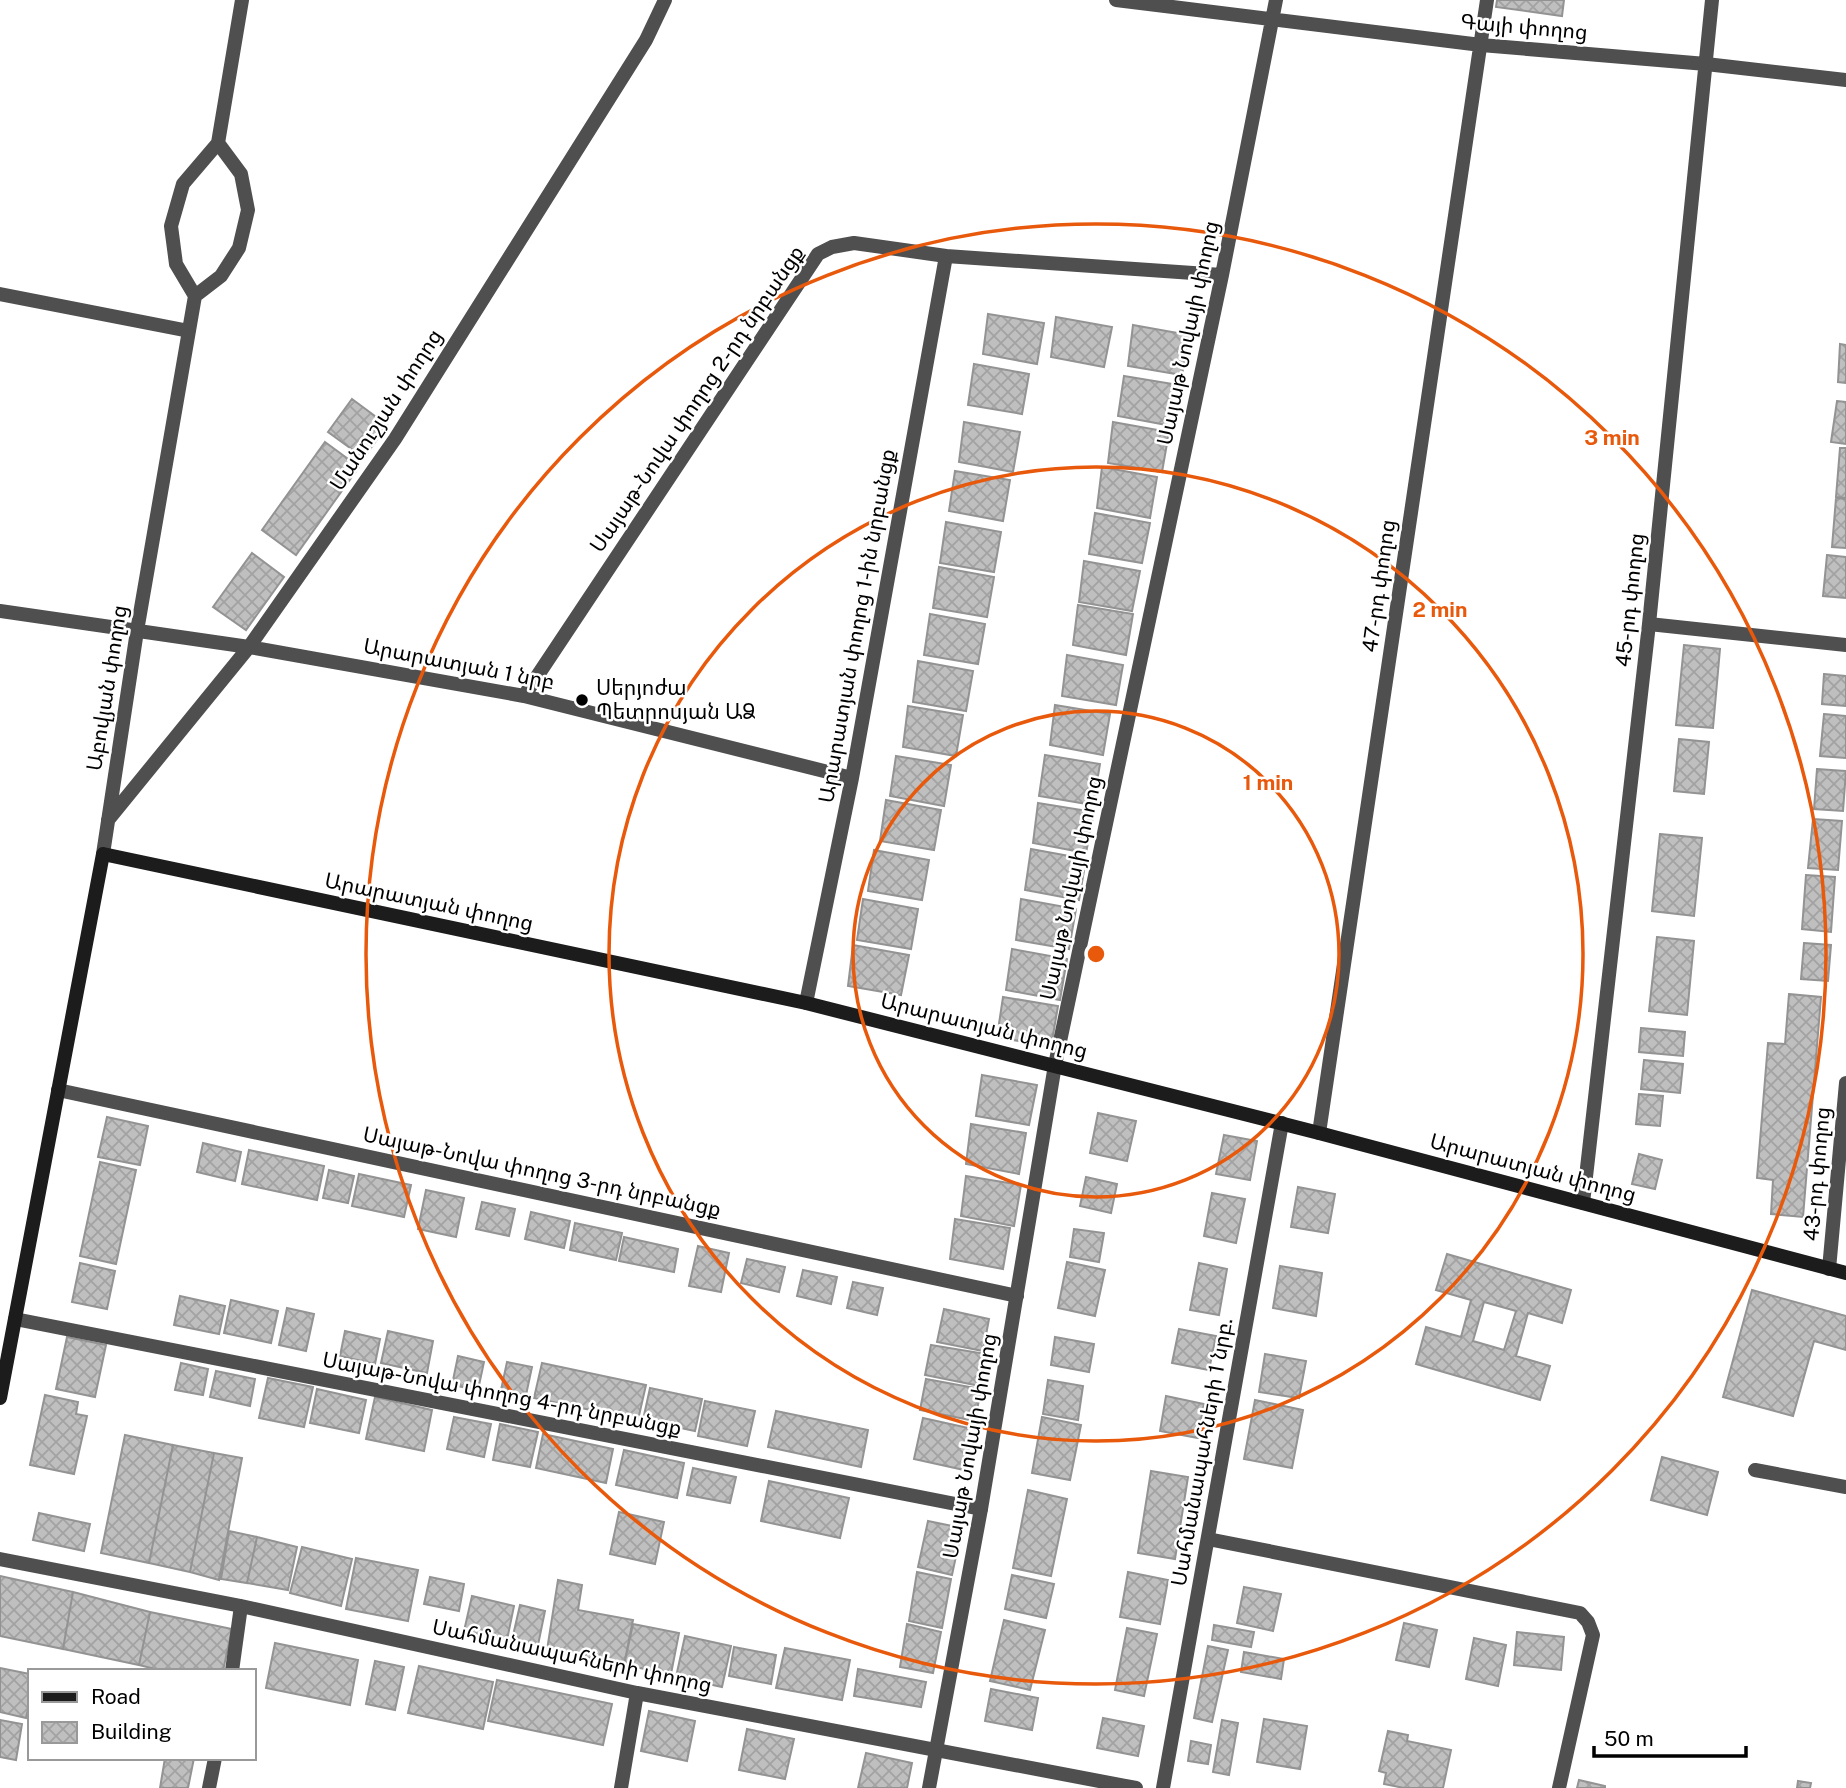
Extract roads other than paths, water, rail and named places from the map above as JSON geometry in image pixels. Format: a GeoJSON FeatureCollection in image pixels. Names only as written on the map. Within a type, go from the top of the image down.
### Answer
{"type":"FeatureCollection","features":[{"type":"Feature","properties":{"kind":"main road","name":"Արարատյան փողոց"},"geometry":{"type":"LineString","coordinates":[[103,854],[806,1003],[1282,1123],[1846,1273]]}},
{"type":"Feature","properties":{"kind":"main road","name":"Աբովյան փողոց"},"geometry":{"type":"LineString","coordinates":[[0,1398],[103,854]]}},
{"type":"Feature","properties":{"kind":"street"},"geometry":{"type":"LineString","coordinates":[[218,143],[241,174],[248,210],[239,248],[221,276],[195,296],[176,264],[171,226],[183,184],[218,143],[242,0]]}},
{"type":"Feature","properties":{"kind":"street","name":"Մանուշյան փողոց"},"geometry":{"type":"LineString","coordinates":[[108,820],[249,647],[395,439],[646,40],[665,0]]}},
{"type":"Feature","properties":{"kind":"street","name":"Գայի փողոց"},"geometry":{"type":"LineString","coordinates":[[1116,0],[1481,45],[1706,64],[1846,80]]}},
{"type":"Feature","properties":{"kind":"street","name":"Սայաթ Նովայի փողոց"},"geometry":{"type":"LineString","coordinates":[[929,1788],[981,1509],[1055,1065],[1222,275],[1276,0]]}},
{"type":"Feature","properties":{"kind":"street","name":"47-րդ փողոց"},"geometry":{"type":"LineString","coordinates":[[1319,1133],[1487,0]]}},
{"type":"Feature","properties":{"kind":"street","name":"45-րդ փողոց"},"geometry":{"type":"LineString","coordinates":[[1583,1203],[1649,624],[1712,0]]}},
{"type":"Feature","properties":{"kind":"street","name":"Սայաթ-Նովա փողոց 2-րդ նրբանցք"},"geometry":{"type":"LineString","coordinates":[[524,696],[818,254],[832,247],[854,243],[946,256],[1222,275]]}},
{"type":"Feature","properties":{"kind":"street","name":"Արարատյան փողոց 1-ին նրբանցք"},"geometry":{"type":"LineString","coordinates":[[806,1003],[852,778],[946,256]]}},
{"type":"Feature","properties":{"kind":"street"},"geometry":{"type":"LineString","coordinates":[[0,294],[189,331]]}},
{"type":"Feature","properties":{"kind":"street","name":"Աբովյան փողոց"},"geometry":{"type":"LineString","coordinates":[[103,854],[137,631],[195,296]]}},
{"type":"Feature","properties":{"kind":"street","name":"Արարատյան 1 նրբ"},"geometry":{"type":"LineString","coordinates":[[0,611],[249,647],[524,696],[852,778]]}},
{"type":"Feature","properties":{"kind":"street"},"geometry":{"type":"LineString","coordinates":[[1649,624],[1846,645]]}},
{"type":"Feature","properties":{"kind":"street","name":"43-րդ փողոց"},"geometry":{"type":"LineString","coordinates":[[1829,1269],[1846,1083]]}},
{"type":"Feature","properties":{"kind":"street","name":"Սայաթ-Նովա փողոց 3-րդ նրբանցք"},"geometry":{"type":"LineString","coordinates":[[58,1090],[1017,1296]]}},
{"type":"Feature","properties":{"kind":"street","name":"Սահմանապահների 1 նրբ."},"geometry":{"type":"LineString","coordinates":[[1163,1788],[1282,1123]]}},
{"type":"Feature","properties":{"kind":"street","name":"Սայաթ-Նովա փողոց 4-րդ նրբանցք"},"geometry":{"type":"LineString","coordinates":[[15,1319],[981,1509]]}},
{"type":"Feature","properties":{"kind":"street"},"geometry":{"type":"LineString","coordinates":[[1755,1470],[1846,1487]]}},
{"type":"Feature","properties":{"kind":"street"},"geometry":{"type":"LineString","coordinates":[[1208,1539],[1580,1613],[1588,1622],[1593,1635],[1559,1788]]}},
{"type":"Feature","properties":{"kind":"street","name":"Սահմանապահների փողոց"},"geometry":{"type":"LineString","coordinates":[[0,1559],[242,1606],[637,1693],[1136,1788]]}},
{"type":"Feature","properties":{"kind":"street"},"geometry":{"type":"LineString","coordinates":[[232,1669],[242,1606]]}},
{"type":"Feature","properties":{"kind":"street"},"geometry":{"type":"LineString","coordinates":[[621,1788],[637,1693]]}},
{"type":"Feature","properties":{"kind":"street"},"geometry":{"type":"LineString","coordinates":[[209,1788],[215,1760]]}},
{"type":"Feature","properties":{"kind":"place","name":"Սերյոժա Պետրոսյան ԱՁ"},"geometry":{"type":"Point","coordinates":[582,700]}}]}
